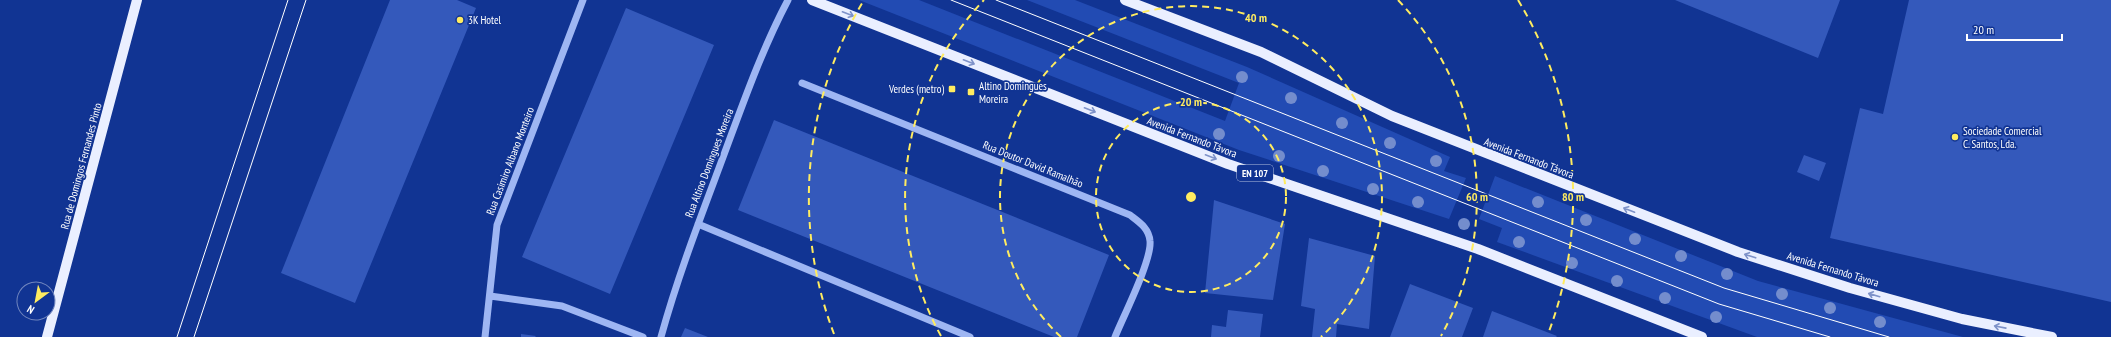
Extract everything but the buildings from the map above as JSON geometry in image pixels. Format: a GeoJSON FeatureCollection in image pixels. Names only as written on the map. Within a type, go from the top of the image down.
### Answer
{"type":"FeatureCollection","features":[{"type":"Feature","properties":{"kind":"main road","name":"Rua de Domingos Fernandes Pinto"},"geometry":{"type":"LineString","coordinates":[[47,337],[137,0]]}},
{"type":"Feature","properties":{"kind":"main road","name":"Avenida Fernando Távora"},"geometry":{"type":"LineString","coordinates":[[812,0],[1228,164],[1478,250],[1702,337]]}},
{"type":"Feature","properties":{"kind":"main road","name":"Avenida Fernando Távora"},"geometry":{"type":"LineString","coordinates":[[1125,0],[1261,52],[1406,122],[1738,252],[1850,288],[1962,319],[2052,337]]}},
{"type":"Feature","properties":{"kind":"street","name":"Rua Casimiro Albano Monteiro"},"geometry":{"type":"LineString","coordinates":[[485,337],[497,225],[583,0]]}},
{"type":"Feature","properties":{"kind":"street","name":"Rua Altino Domingues Moreira"},"geometry":{"type":"LineString","coordinates":[[661,337],[673,294],[737,119],[788,0]]}},
{"type":"Feature","properties":{"kind":"street","name":"Rua Doutor David Ramalhão"},"geometry":{"type":"LineString","coordinates":[[802,83],[1130,215],[1144,226],[1150,241],[1147,259],[1115,337]]}},
{"type":"Feature","properties":{"kind":"street"},"geometry":{"type":"LineString","coordinates":[[698,224],[970,337]]}},
{"type":"Feature","properties":{"kind":"street"},"geometry":{"type":"LineString","coordinates":[[490,296],[562,306],[643,337]]}},
{"type":"Feature","properties":{"kind":"shaded area"},"geometry":{"type":"Polygon","coordinates":[[[859,0],[919,0],[1225,121],[1239,83],[1027,0],[1075,0],[1247,67],[1450,157],[1444,171],[1466,178],[1449,219],[1239,150],[859,0]]]}},
{"type":"Feature","properties":{"kind":"shaded area"},"geometry":{"type":"Polygon","coordinates":[[[1495,176],[1758,281],[1963,337],[1757,337],[1497,242],[1502,228],[1479,219],[1495,176]]]}},
{"type":"Feature","properties":{"kind":"tram line"},"geometry":{"type":"LineString","coordinates":[[177,337],[288,0]]}},
{"type":"Feature","properties":{"kind":"tram line"},"geometry":{"type":"LineString","coordinates":[[194,337],[306,0]]}},
{"type":"Feature","properties":{"kind":"tram line"},"geometry":{"type":"LineString","coordinates":[[951,0],[1719,304],[1830,337]]}},
{"type":"Feature","properties":{"kind":"tram line"},"geometry":{"type":"LineString","coordinates":[[996,0],[1724,288],[1889,337]]}},
{"type":"Feature","properties":{"kind":"place","name":"3K Hotel"},"geometry":{"type":"Point","coordinates":[460,20]}},
{"type":"Feature","properties":{"kind":"place","name":"Verdes (metro)"},"geometry":{"type":"Point","coordinates":[952,89]}},
{"type":"Feature","properties":{"kind":"place","name":"Altino Domingues Moreira"},"geometry":{"type":"Point","coordinates":[971,92]}},
{"type":"Feature","properties":{"kind":"place","name":"Sociedade Comercial C. Santos, Lda."},"geometry":{"type":"Point","coordinates":[1955,137]}}]}
